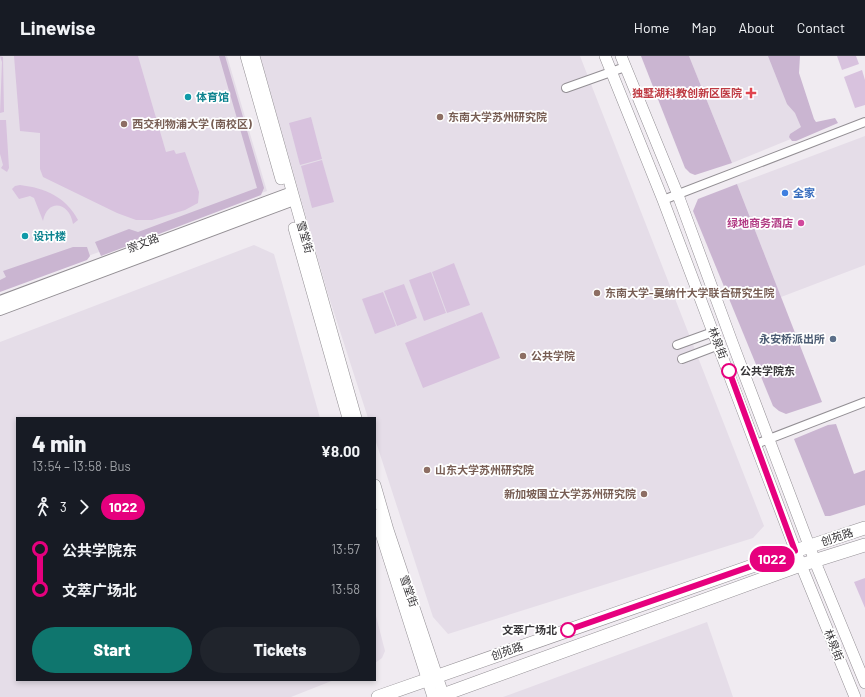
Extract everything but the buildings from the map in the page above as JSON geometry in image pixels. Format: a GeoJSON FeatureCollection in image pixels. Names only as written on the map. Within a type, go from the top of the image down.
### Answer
{"type":"FeatureCollection","features":[{"type":"Feature","properties":{"kind":"main road","name":"雪堂街"},"geometry":{"type":"LineString","coordinates":[[246,56],[356,417]]}},
{"type":"Feature","properties":{"kind":"main road","name":"雪堂街"},"geometry":{"type":"LineString","coordinates":[[254,56],[348,417]]}},
{"type":"Feature","properties":{"kind":"main road","name":"林泉街"},"geometry":{"type":"LineString","coordinates":[[605,56],[663,200],[795,551],[855,697]]}},
{"type":"Feature","properties":{"kind":"main road","name":"林泉街"},"geometry":{"type":"LineString","coordinates":[[621,56],[678,195],[727,331],[810,546],[865,683]]}},
{"type":"Feature","properties":{"kind":"main road","name":"雪堂街"},"geometry":{"type":"LineString","coordinates":[[376,489],[432,677]]}},
{"type":"Feature","properties":{"kind":"main road","name":"雪堂街"},"geometry":{"type":"LineString","coordinates":[[376,518],[440,696]]}},
{"type":"Feature","properties":{"kind":"main road","name":"创苑路"},"geometry":{"type":"LineString","coordinates":[[378,697],[795,551],[865,528]]}},
{"type":"Feature","properties":{"kind":"main road","name":"创苑路"},"geometry":{"type":"LineString","coordinates":[[440,696],[801,565],[865,546]]}},
{"type":"Feature","properties":{"kind":"street"},"geometry":{"type":"LineString","coordinates":[[566,88],[625,67]]}},
{"type":"Feature","properties":{"kind":"street"},"geometry":{"type":"LineString","coordinates":[[663,200],[865,122]]}},
{"type":"Feature","properties":{"kind":"street","name":"崇文路"},"geometry":{"type":"LineString","coordinates":[[0,301],[290,197]]}},
{"type":"Feature","properties":{"kind":"street","name":"崇文路"},"geometry":{"type":"LineString","coordinates":[[0,310],[290,197]]}},
{"type":"Feature","properties":{"kind":"street"},"geometry":{"type":"LineString","coordinates":[[677,345],[713,332]]}},
{"type":"Feature","properties":{"kind":"street"},"geometry":{"type":"LineString","coordinates":[[682,359],[719,346]]}},
{"type":"Feature","properties":{"kind":"street"},"geometry":{"type":"LineString","coordinates":[[756,444],[770,440],[865,402]]}},
{"type":"Feature","properties":{"kind":"shaded area","name":"西交利物浦大学 (南校区)"},"geometry":{"type":"Polygon","coordinates":[[[0,56],[227,56],[267,191],[0,288],[0,56]]]}},
{"type":"Feature","properties":{"kind":"shaded area"},"geometry":{"type":"Polygon","coordinates":[[[0,56],[3,57],[4,112],[0,113],[2,62],[0,56]]]}},
{"type":"Feature","properties":{"kind":"shaded area"},"geometry":{"type":"Polygon","coordinates":[[[14,56],[138,56],[166,152],[174,150],[176,154],[185,152],[199,192],[198,203],[185,210],[152,220],[136,220],[117,213],[43,177],[40,169],[40,133],[20,131],[14,56]]]}},
{"type":"Feature","properties":{"kind":"shaded area"},"geometry":{"type":"Polygon","coordinates":[[[219,56],[225,56],[264,188],[261,195],[101,256],[95,242],[129,229],[138,232],[257,188],[219,56]]]}},
{"type":"Feature","properties":{"kind":"shaded area","name":"公共学院"},"geometry":{"type":"Polygon","coordinates":[[[260,56],[580,56],[764,526],[753,538],[448,634],[433,617],[376,442],[376,417],[368,417],[328,294],[260,56]]]}},
{"type":"Feature","properties":{"kind":"shaded area"},"geometry":{"type":"Polygon","coordinates":[[[641,56],[689,56],[732,163],[695,175],[690,173],[685,168],[641,56]]]}},
{"type":"Feature","properties":{"kind":"shaded area","name":"独墅湖科教创新区医院"},"geometry":{"type":"Polygon","coordinates":[[[689,56],[782,56],[813,130],[732,163],[689,56]]]}},
{"type":"Feature","properties":{"kind":"shaded area"},"geometry":{"type":"Polygon","coordinates":[[[768,56],[800,56],[799,73],[814,119],[816,122],[835,118],[838,123],[796,141],[792,141],[789,137],[790,134],[801,127],[795,113],[787,104],[768,56]]]}},
{"type":"Feature","properties":{"kind":"shaded area"},"geometry":{"type":"Polygon","coordinates":[[[837,56],[856,56],[859,64],[842,70],[837,56]]]}},
{"type":"Feature","properties":{"kind":"shaded area"},"geometry":{"type":"Polygon","coordinates":[[[862,70],[865,80],[865,105],[855,108],[844,77],[862,70]]]}},
{"type":"Feature","properties":{"kind":"shaded area"},"geometry":{"type":"Polygon","coordinates":[[[311,117],[322,159],[300,165],[289,123],[311,117]]]}},
{"type":"Feature","properties":{"kind":"shaded area"},"geometry":{"type":"Polygon","coordinates":[[[0,120],[6,120],[9,168],[7,172],[1,168],[3,165],[0,154],[0,120]]]}},
{"type":"Feature","properties":{"kind":"shaded area"},"geometry":{"type":"Polygon","coordinates":[[[865,136],[865,265],[781,297],[737,184],[865,136]]]}},
{"type":"Feature","properties":{"kind":"shaded area"},"geometry":{"type":"Polygon","coordinates":[[[322,160],[334,202],[312,208],[301,166],[322,160]]]}},
{"type":"Feature","properties":{"kind":"shaded area"},"geometry":{"type":"Polygon","coordinates":[[[737,184],[822,402],[786,414],[773,406],[693,211],[698,199],[737,184]]]}},
{"type":"Feature","properties":{"kind":"shaded area"},"geometry":{"type":"Polygon","coordinates":[[[20,185],[38,188],[54,195],[67,205],[78,220],[73,224],[68,211],[64,207],[54,206],[49,208],[43,221],[34,198],[30,196],[19,199],[12,189],[15,186],[20,185]]]}},
{"type":"Feature","properties":{"kind":"shaded area"},"geometry":{"type":"Polygon","coordinates":[[[254,245],[274,254],[320,417],[16,417],[16,681],[331,681],[291,697],[0,697],[0,342],[254,245]]]}},
{"type":"Feature","properties":{"kind":"shaded area"},"geometry":{"type":"Polygon","coordinates":[[[73,247],[87,247],[90,256],[87,260],[0,292],[0,280],[6,277],[3,271],[73,247]]]}},
{"type":"Feature","properties":{"kind":"shaded area"},"geometry":{"type":"Polygon","coordinates":[[[454,263],[470,305],[447,313],[432,272],[454,263]]]}},
{"type":"Feature","properties":{"kind":"shaded area"},"geometry":{"type":"Polygon","coordinates":[[[431,272],[446,313],[424,321],[409,280],[431,272]]]}},
{"type":"Feature","properties":{"kind":"shaded area"},"geometry":{"type":"Polygon","coordinates":[[[404,284],[417,318],[397,326],[384,291],[404,284]]]}},
{"type":"Feature","properties":{"kind":"shaded area"},"geometry":{"type":"Polygon","coordinates":[[[383,292],[396,326],[375,334],[362,299],[383,292]]]}},
{"type":"Feature","properties":{"kind":"shaded area"},"geometry":{"type":"Polygon","coordinates":[[[482,312],[500,358],[423,388],[405,343],[482,312]]]}},
{"type":"Feature","properties":{"kind":"shaded area"},"geometry":{"type":"Polygon","coordinates":[[[836,424],[854,474],[865,470],[865,505],[830,516],[825,516],[794,439],[828,425],[836,424]]]}},
{"type":"Feature","properties":{"kind":"shaded area"},"geometry":{"type":"Polygon","coordinates":[[[865,578],[865,608],[854,582],[865,578]]]}},
{"type":"Feature","properties":{"kind":"shaded area"},"geometry":{"type":"Polygon","coordinates":[[[376,616],[385,651],[382,658],[376,662],[376,616]]]}},
{"type":"Feature","properties":{"kind":"shaded area"},"geometry":{"type":"Polygon","coordinates":[[[707,622],[733,697],[503,697],[707,622]]]}},
{"type":"Feature","properties":{"kind":"bus line","name":"1022"},"geometry":{"type":"LineString","coordinates":[[568,630],[795,551],[729,371]]}},
{"type":"Feature","properties":{"kind":"place","name":"独墅湖科教创新区医院"},"geometry":{"type":"Point","coordinates":[751,93]}},
{"type":"Feature","properties":{"kind":"place","name":"体育馆"},"geometry":{"type":"Point","coordinates":[188,97]}},
{"type":"Feature","properties":{"kind":"place","name":"东南大学苏州研究院"},"geometry":{"type":"Point","coordinates":[440,117]}},
{"type":"Feature","properties":{"kind":"place","name":"西交利物浦大学 (南校区)"},"geometry":{"type":"Point","coordinates":[124,124]}},
{"type":"Feature","properties":{"kind":"place","name":"全家"},"geometry":{"type":"Point","coordinates":[785,193]}},
{"type":"Feature","properties":{"kind":"place","name":"绿地商务酒店"},"geometry":{"type":"Point","coordinates":[801,223]}},
{"type":"Feature","properties":{"kind":"place","name":"设计楼"},"geometry":{"type":"Point","coordinates":[25,236]}},
{"type":"Feature","properties":{"kind":"place","name":"东南大学-莫纳什大学联合研究生院"},"geometry":{"type":"Point","coordinates":[597,293]}},
{"type":"Feature","properties":{"kind":"place","name":"永安桥派出所"},"geometry":{"type":"Point","coordinates":[833,339]}},
{"type":"Feature","properties":{"kind":"place","name":"公共学院"},"geometry":{"type":"Point","coordinates":[523,356]}},
{"type":"Feature","properties":{"kind":"place","name":"公共学院东"},"geometry":{"type":"Point","coordinates":[729,371]}},
{"type":"Feature","properties":{"kind":"place","name":"山东大学苏州研究院"},"geometry":{"type":"Point","coordinates":[427,470]}},
{"type":"Feature","properties":{"kind":"place","name":"新加坡国立大学苏州研究院"},"geometry":{"type":"Point","coordinates":[644,494]}},
{"type":"Feature","properties":{"kind":"place","name":"文萃广场北"},"geometry":{"type":"Point","coordinates":[568,630]}}]}
